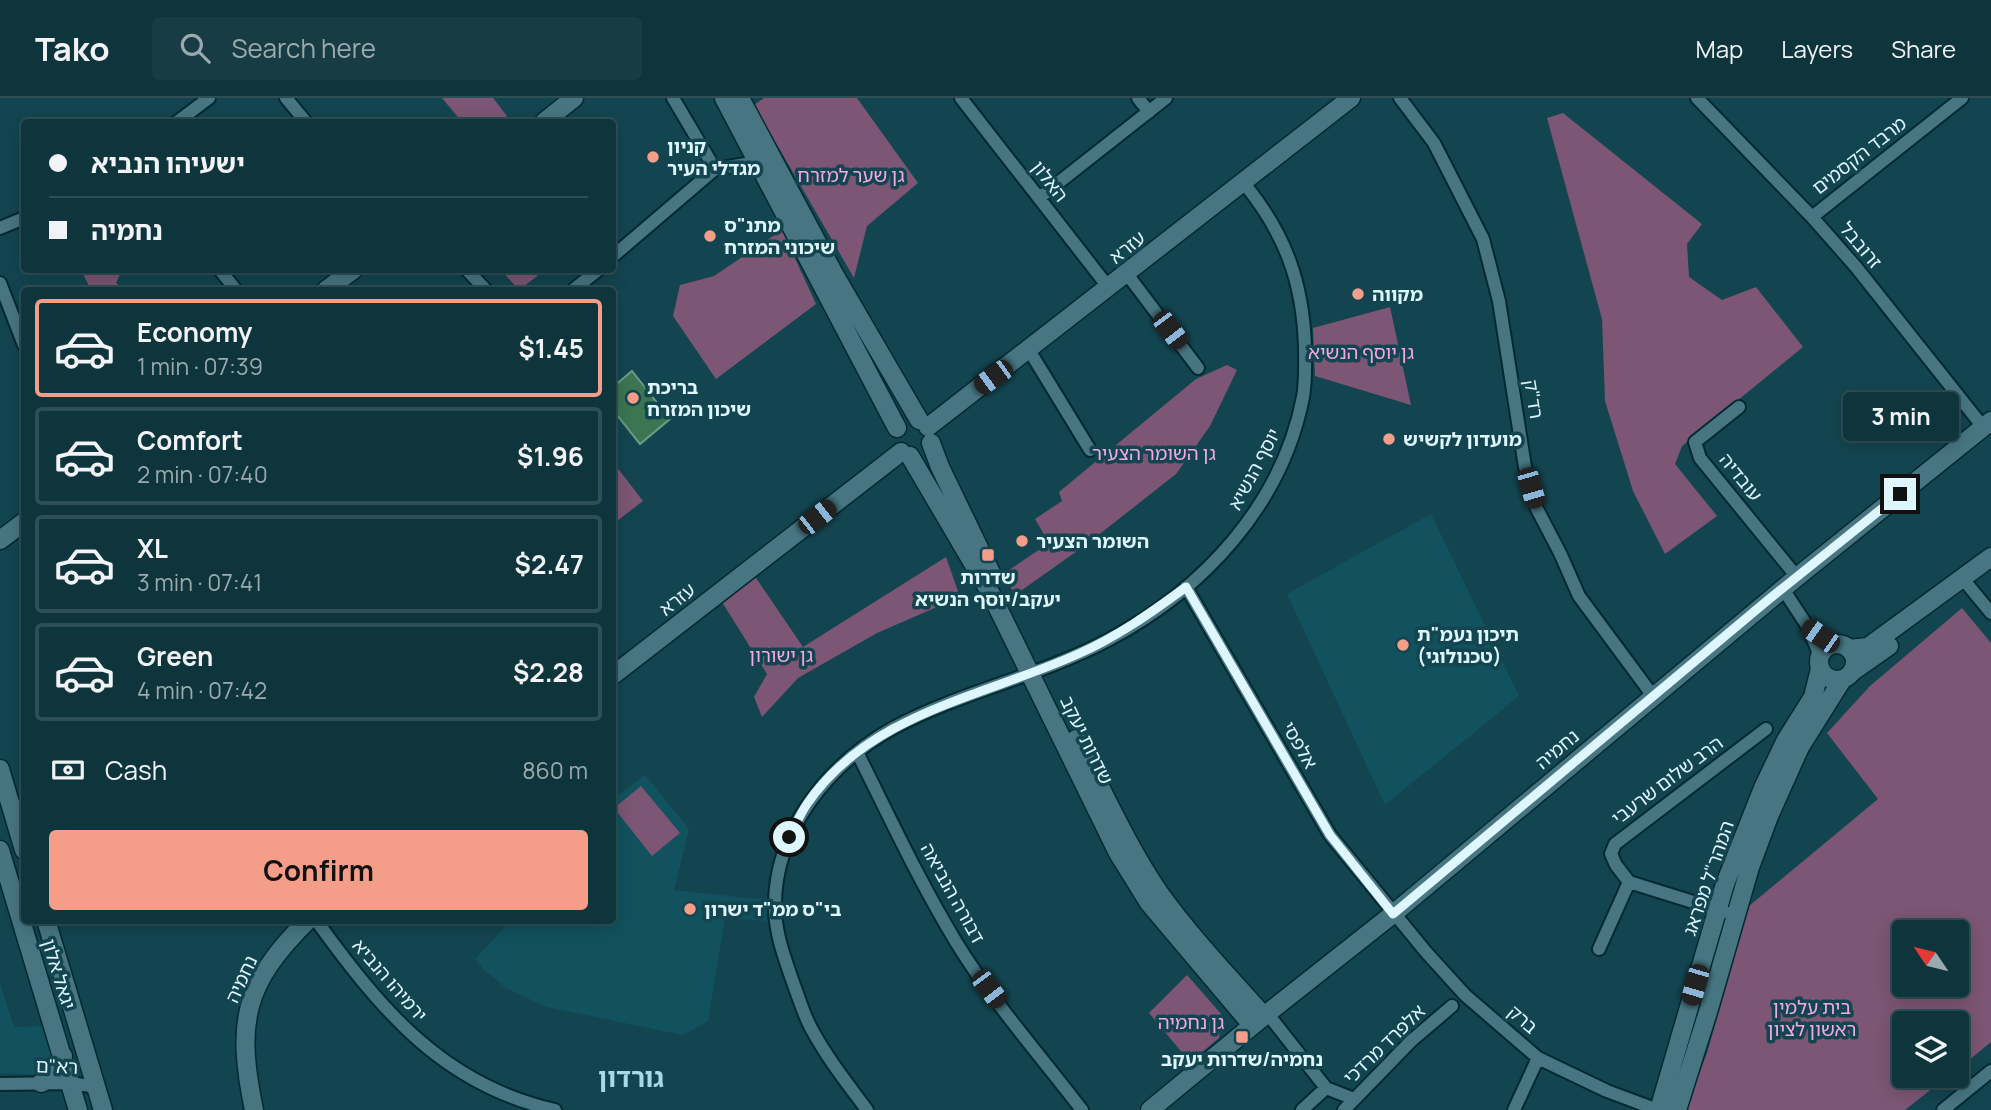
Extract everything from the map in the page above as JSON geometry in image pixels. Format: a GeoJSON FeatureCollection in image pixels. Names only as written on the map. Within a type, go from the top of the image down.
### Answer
{"type":"FeatureCollection","features":[{"type":"Feature","properties":{"kind":"street"},"geometry":{"type":"LineString","coordinates":[[181,119],[209,98]]}},
{"type":"Feature","properties":{"kind":"street"},"geometry":{"type":"LineString","coordinates":[[286,98],[304,119]]}},
{"type":"Feature","properties":{"kind":"street"},"geometry":{"type":"LineString","coordinates":[[548,119],[574,98]]}},
{"type":"Feature","properties":{"kind":"street"},"geometry":{"type":"LineString","coordinates":[[673,98],[715,169]]}},
{"type":"Feature","properties":{"kind":"street"},"geometry":{"type":"LineString","coordinates":[[724,98],[897,428],[895,442],[905,454],[921,454],[926,430],[906,420],[897,428]]}},
{"type":"Feature","properties":{"kind":"street","name":"שדרות יעקב"},"geometry":{"type":"LineString","coordinates":[[740,98],[834,274],[926,430],[940,467],[1118,853],[1149,903],[1261,1018]]}},
{"type":"Feature","properties":{"kind":"street","name":"האלון"},"geometry":{"type":"LineString","coordinates":[[961,98],[1109,288]]}},
{"type":"Feature","properties":{"kind":"street"},"geometry":{"type":"LineString","coordinates":[[1138,98],[1149,112]]}},
{"type":"Feature","properties":{"kind":"street"},"geometry":{"type":"LineString","coordinates":[[1039,198],[1166,98]]}},
{"type":"Feature","properties":{"kind":"street","name":"עזרא"},"geometry":{"type":"LineString","coordinates":[[926,430],[1351,98]]}},
{"type":"Feature","properties":{"kind":"street","name":"רד\"ק"},"geometry":{"type":"LineString","coordinates":[[1400,98],[1439,152],[1483,239],[1499,301],[1525,467],[1537,509],[1579,596],[1653,696]]}},
{"type":"Feature","properties":{"kind":"street","name":"זרובבל"},"geometry":{"type":"LineString","coordinates":[[1697,98],[1812,217],[1987,424]]}},
{"type":"Feature","properties":{"kind":"street","name":"מרבד הקסמים"},"geometry":{"type":"LineString","coordinates":[[1812,217],[1962,98]]}},
{"type":"Feature","properties":{"kind":"street"},"geometry":{"type":"LineString","coordinates":[[616,254],[715,169],[758,162]]}},
{"type":"Feature","properties":{"kind":"street","name":"יוסף הנשיא"},"geometry":{"type":"LineString","coordinates":[[867,1110],[832,1064],[809,1025],[781,950],[775,909],[780,870],[789,837],[807,805],[830,777],[870,741],[928,711],[1035,671],[1109,639],[1186,587],[1226,551],[1259,505],[1293,440],[1306,384],[1303,322],[1294,272],[1282,240],[1265,209],[1244,183]]}},
{"type":"Feature","properties":{"kind":"street"},"geometry":{"type":"LineString","coordinates":[[0,228],[21,219]]}},
{"type":"Feature","properties":{"kind":"street"},"geometry":{"type":"LineString","coordinates":[[222,273],[234,287]]}},
{"type":"Feature","properties":{"kind":"street"},"geometry":{"type":"LineString","coordinates":[[330,287],[350,273]]}},
{"type":"Feature","properties":{"kind":"street"},"geometry":{"type":"LineString","coordinates":[[470,273],[482,287]]}},
{"type":"Feature","properties":{"kind":"street"},"geometry":{"type":"LineString","coordinates":[[577,287],[594,273]]}},
{"type":"Feature","properties":{"kind":"street"},"geometry":{"type":"LineString","coordinates":[[1127,274],[1198,368]]}},
{"type":"Feature","properties":{"kind":"street"},"geometry":{"type":"LineString","coordinates":[[0,283],[21,337]]}},
{"type":"Feature","properties":{"kind":"street"},"geometry":{"type":"LineString","coordinates":[[1030,350],[1090,450]]}},
{"type":"Feature","properties":{"kind":"street","name":"עובדיה"},"geometry":{"type":"LineString","coordinates":[[1739,407],[1695,442],[1700,458],[1790,583],[1808,627],[1830,655]]}},
{"type":"Feature","properties":{"kind":"street","name":"נחמיה"},"geometry":{"type":"LineString","coordinates":[[1150,1110],[1393,914],[1653,696],[1987,424]]}},
{"type":"Feature","properties":{"kind":"street","name":"שדרות יעקב"},"geometry":{"type":"LineString","coordinates":[[905,454],[1035,671]]}},
{"type":"Feature","properties":{"kind":"street","name":"עזרא"},"geometry":{"type":"LineString","coordinates":[[616,673],[905,454]]}},
{"type":"Feature","properties":{"kind":"street"},"geometry":{"type":"LineString","coordinates":[[0,540],[21,524]]}},
{"type":"Feature","properties":{"kind":"street"},"geometry":{"type":"LineString","coordinates":[[1830,655],[1868,647],[1991,557]]}},
{"type":"Feature","properties":{"kind":"street"},"geometry":{"type":"LineString","coordinates":[[1963,579],[1991,613]]}},
{"type":"Feature","properties":{"kind":"street","name":"אלפסי"},"geometry":{"type":"LineString","coordinates":[[1186,587],[1330,835],[1393,914]]}},
{"type":"Feature","properties":{"kind":"street","name":"המהר\"ל מפראג"},"geometry":{"type":"LineString","coordinates":[[1677,1110],[1750,867],[1806,736],[1847,676],[1882,653],[1948,590]]}},
{"type":"Feature","properties":{"kind":"street"},"geometry":{"type":"LineString","coordinates":[[1830,655],[1855,660],[1847,676],[1830,680],[1830,655]]}},
{"type":"Feature","properties":{"kind":"street","name":"המהר\"ל מפראג"},"geometry":{"type":"LineString","coordinates":[[1658,1110],[1717,910],[1745,831],[1786,740],[1812,697],[1830,655]]}},
{"type":"Feature","properties":{"kind":"street","name":"הרב שלום שרעבי"},"geometry":{"type":"LineString","coordinates":[[1629,882],[1611,854],[1615,844],[1766,729]]}},
{"type":"Feature","properties":{"kind":"street","name":"דבורה הנביאה"},"geometry":{"type":"LineString","coordinates":[[857,752],[957,944],[1082,1110]]}},
{"type":"Feature","properties":{"kind":"street"},"geometry":{"type":"LineString","coordinates":[[0,769],[21,840]]}},
{"type":"Feature","properties":{"kind":"street","name":"יגאל אלון"},"geometry":{"type":"LineString","coordinates":[[0,850],[21,919]]}},
{"type":"Feature","properties":{"kind":"street"},"geometry":{"type":"LineString","coordinates":[[1599,949],[1629,882],[1736,915]]}},
{"type":"Feature","properties":{"kind":"street","name":"ברק"},"geometry":{"type":"LineString","coordinates":[[1393,914],[1465,995],[1538,1058],[1606,1091],[1658,1110]]}},
{"type":"Feature","properties":{"kind":"street","name":"יגאל אלון"},"geometry":{"type":"LineString","coordinates":[[23,924],[74,1096]]}},
{"type":"Feature","properties":{"kind":"street","name":"יגאל אלון"},"geometry":{"type":"LineString","coordinates":[[47,924],[103,1110]]}},
{"type":"Feature","properties":{"kind":"street","name":"נחמיה"},"geometry":{"type":"LineString","coordinates":[[254,1110],[246,1069],[245,1022],[265,971],[304,924]]}},
{"type":"Feature","properties":{"kind":"street","name":"ירמיהו הנביא"},"geometry":{"type":"LineString","coordinates":[[319,924],[350,965],[413,1037],[480,1084],[527,1104],[555,1110]]}},
{"type":"Feature","properties":{"kind":"street","name":"אלפרד מרדכי"},"geometry":{"type":"LineString","coordinates":[[1344,1110],[1411,1041],[1452,1006]]}},
{"type":"Feature","properties":{"kind":"street"},"geometry":{"type":"LineString","coordinates":[[1261,1018],[1326,1088],[1354,1099]]}},
{"type":"Feature","properties":{"kind":"street"},"geometry":{"type":"LineString","coordinates":[[32,1084],[54,1076],[63,1056]]}},
{"type":"Feature","properties":{"kind":"street"},"geometry":{"type":"LineString","coordinates":[[1514,1110],[1538,1058]]}},
{"type":"Feature","properties":{"kind":"street"},"geometry":{"type":"LineString","coordinates":[[1943,1110],[1991,1071]]}},
{"type":"Feature","properties":{"kind":"street","name":"רא\"ם"},"geometry":{"type":"LineString","coordinates":[[0,1084],[32,1084],[74,1096],[97,1087]]}},
{"type":"Feature","properties":{"kind":"street"},"geometry":{"type":"LineString","coordinates":[[1301,1110],[1326,1088]]}},
{"type":"Feature","properties":{"kind":"shaded area","name":"בריכת שיכון המזרח"},"geometry":{"type":"Polygon","coordinates":[[[632,371],[670,419],[640,444],[616,414],[616,384],[632,371]]]}},
{"type":"Feature","properties":{"kind":"shaded area","name":"תיכון נעמ\"ת (טכנולוגי)"},"geometry":{"type":"Polygon","coordinates":[[[1431,514],[1519,696],[1385,805],[1287,594],[1431,514]]]}},
{"type":"Feature","properties":{"kind":"shaded area","name":"בי\"ס ממ\"ד ישרון"},"geometry":{"type":"Polygon","coordinates":[[[645,775],[689,829],[674,890],[767,900],[766,921],[725,918],[708,1021],[683,1035],[546,1007],[506,988],[475,959],[506,924],[616,924],[616,797],[645,775]]]}},
{"type":"Feature","properties":{"kind":"shaded area"},"geometry":{"type":"Polygon","coordinates":[[[0,984],[14,1027],[43,1026],[54,1060],[50,1071],[42,1075],[0,1073],[0,984]]]}},
{"type":"Feature","properties":{"kind":"green space"},"geometry":{"type":"Polygon","coordinates":[[[442,98],[493,98],[507,116],[504,119],[460,119],[442,98]]]}},
{"type":"Feature","properties":{"kind":"green space","name":"גן שער למזרח"},"geometry":{"type":"Polygon","coordinates":[[[764,98],[857,98],[918,183],[867,226],[854,278],[754,105],[764,98]]]}},
{"type":"Feature","properties":{"kind":"green space"},"geometry":{"type":"Polygon","coordinates":[[[1563,113],[1702,224],[1687,244],[1689,277],[1722,300],[1756,287],[1803,347],[1682,446],[1675,464],[1717,516],[1665,554],[1633,491],[1605,401],[1602,319],[1547,118],[1563,113]]]}},
{"type":"Feature","properties":{"kind":"green space"},"geometry":{"type":"Polygon","coordinates":[[[782,230],[816,304],[716,379],[673,316],[680,285],[714,276],[782,230]]]}},
{"type":"Feature","properties":{"kind":"green space"},"geometry":{"type":"Polygon","coordinates":[[[82,273],[121,273],[116,283],[122,287],[90,287],[82,273]]]}},
{"type":"Feature","properties":{"kind":"green space"},"geometry":{"type":"Polygon","coordinates":[[[504,273],[541,273],[523,287],[516,287],[504,273]]]}},
{"type":"Feature","properties":{"kind":"green space","name":"גן יוסף הנשיא"},"geometry":{"type":"Polygon","coordinates":[[[1390,307],[1411,405],[1315,376],[1313,328],[1390,307]]]}},
{"type":"Feature","properties":{"kind":"green space","name":"גן השומר הצעיר"},"geometry":{"type":"Polygon","coordinates":[[[1227,365],[1237,370],[1210,426],[1176,474],[1087,544],[1015,595],[1003,574],[1049,543],[1035,519],[1062,501],[1059,492],[1196,379],[1227,365]]]}},
{"type":"Feature","properties":{"kind":"green space"},"geometry":{"type":"Polygon","coordinates":[[[616,466],[643,501],[616,522],[616,466]]]}},
{"type":"Feature","properties":{"kind":"green space","name":"גן ישורון"},"geometry":{"type":"Polygon","coordinates":[[[946,557],[960,597],[877,633],[798,678],[762,717],[754,697],[767,674],[722,602],[754,575],[803,647],[946,557]]]}},
{"type":"Feature","properties":{"kind":"green space","name":"בית עלמין ראשון לציון"},"geometry":{"type":"Polygon","coordinates":[[[1962,608],[1991,643],[1991,1042],[1969,1060],[1969,1011],[1892,1011],[1892,1088],[1933,1088],[1905,1110],[1685,1110],[1707,1053],[1749,906],[1878,799],[1827,733],[1870,686],[1962,608]]]}},
{"type":"Feature","properties":{"kind":"green space"},"geometry":{"type":"Polygon","coordinates":[[[641,786],[680,833],[652,856],[616,811],[616,806],[641,786]]]}},
{"type":"Feature","properties":{"kind":"green space","name":"גן נחמיה"},"geometry":{"type":"Polygon","coordinates":[[[1187,975],[1222,1015],[1219,1038],[1190,1062],[1149,1013],[1187,975]]]}},
{"type":"Feature","properties":{"kind":"place","name":"קניון מגדלי העיר"},"geometry":{"type":"Point","coordinates":[653,157]}},
{"type":"Feature","properties":{"kind":"place","name":"מתנ\"ס שיכוני המזרח"},"geometry":{"type":"Point","coordinates":[710,236]}},
{"type":"Feature","properties":{"kind":"place","name":"מקווה"},"geometry":{"type":"Point","coordinates":[1358,294]}},
{"type":"Feature","properties":{"kind":"place","name":"בריכת שיכון המזרח"},"geometry":{"type":"Point","coordinates":[633,398]}},
{"type":"Feature","properties":{"kind":"place","name":"מועדון לקשיש"},"geometry":{"type":"Point","coordinates":[1389,439]}},
{"type":"Feature","properties":{"kind":"place","name":"השומר הצעיר"},"geometry":{"type":"Point","coordinates":[1022,541]}},
{"type":"Feature","properties":{"kind":"place","name":"שדרות יעקב/יוסף הנשיא"},"geometry":{"type":"Point","coordinates":[988,555]}},
{"type":"Feature","properties":{"kind":"place","name":"תיכון נעמ\"ת (טכנולוגי)"},"geometry":{"type":"Point","coordinates":[1403,645]}},
{"type":"Feature","properties":{"kind":"place","name":"בי\"ס ממ\"ד ישרון"},"geometry":{"type":"Point","coordinates":[690,909]}},
{"type":"Feature","properties":{"kind":"place","name":"נחמיה/שדרות יעקב"},"geometry":{"type":"Point","coordinates":[1242,1037]}},
{"type":"Feature","properties":{"kind":"district","name":"גורדון"},"geometry":{"type":"Point","coordinates":[631,1078]}},
{"type":"Feature","properties":{"kind":"route"},"geometry":{"type":"LineString","coordinates":[[789,837],[807,805],[830,777],[870,741],[928,711],[1048,667],[1109,639],[1144,618],[1186,587],[1330,835],[1393,914],[1768,600],[1900,494]]}}]}
